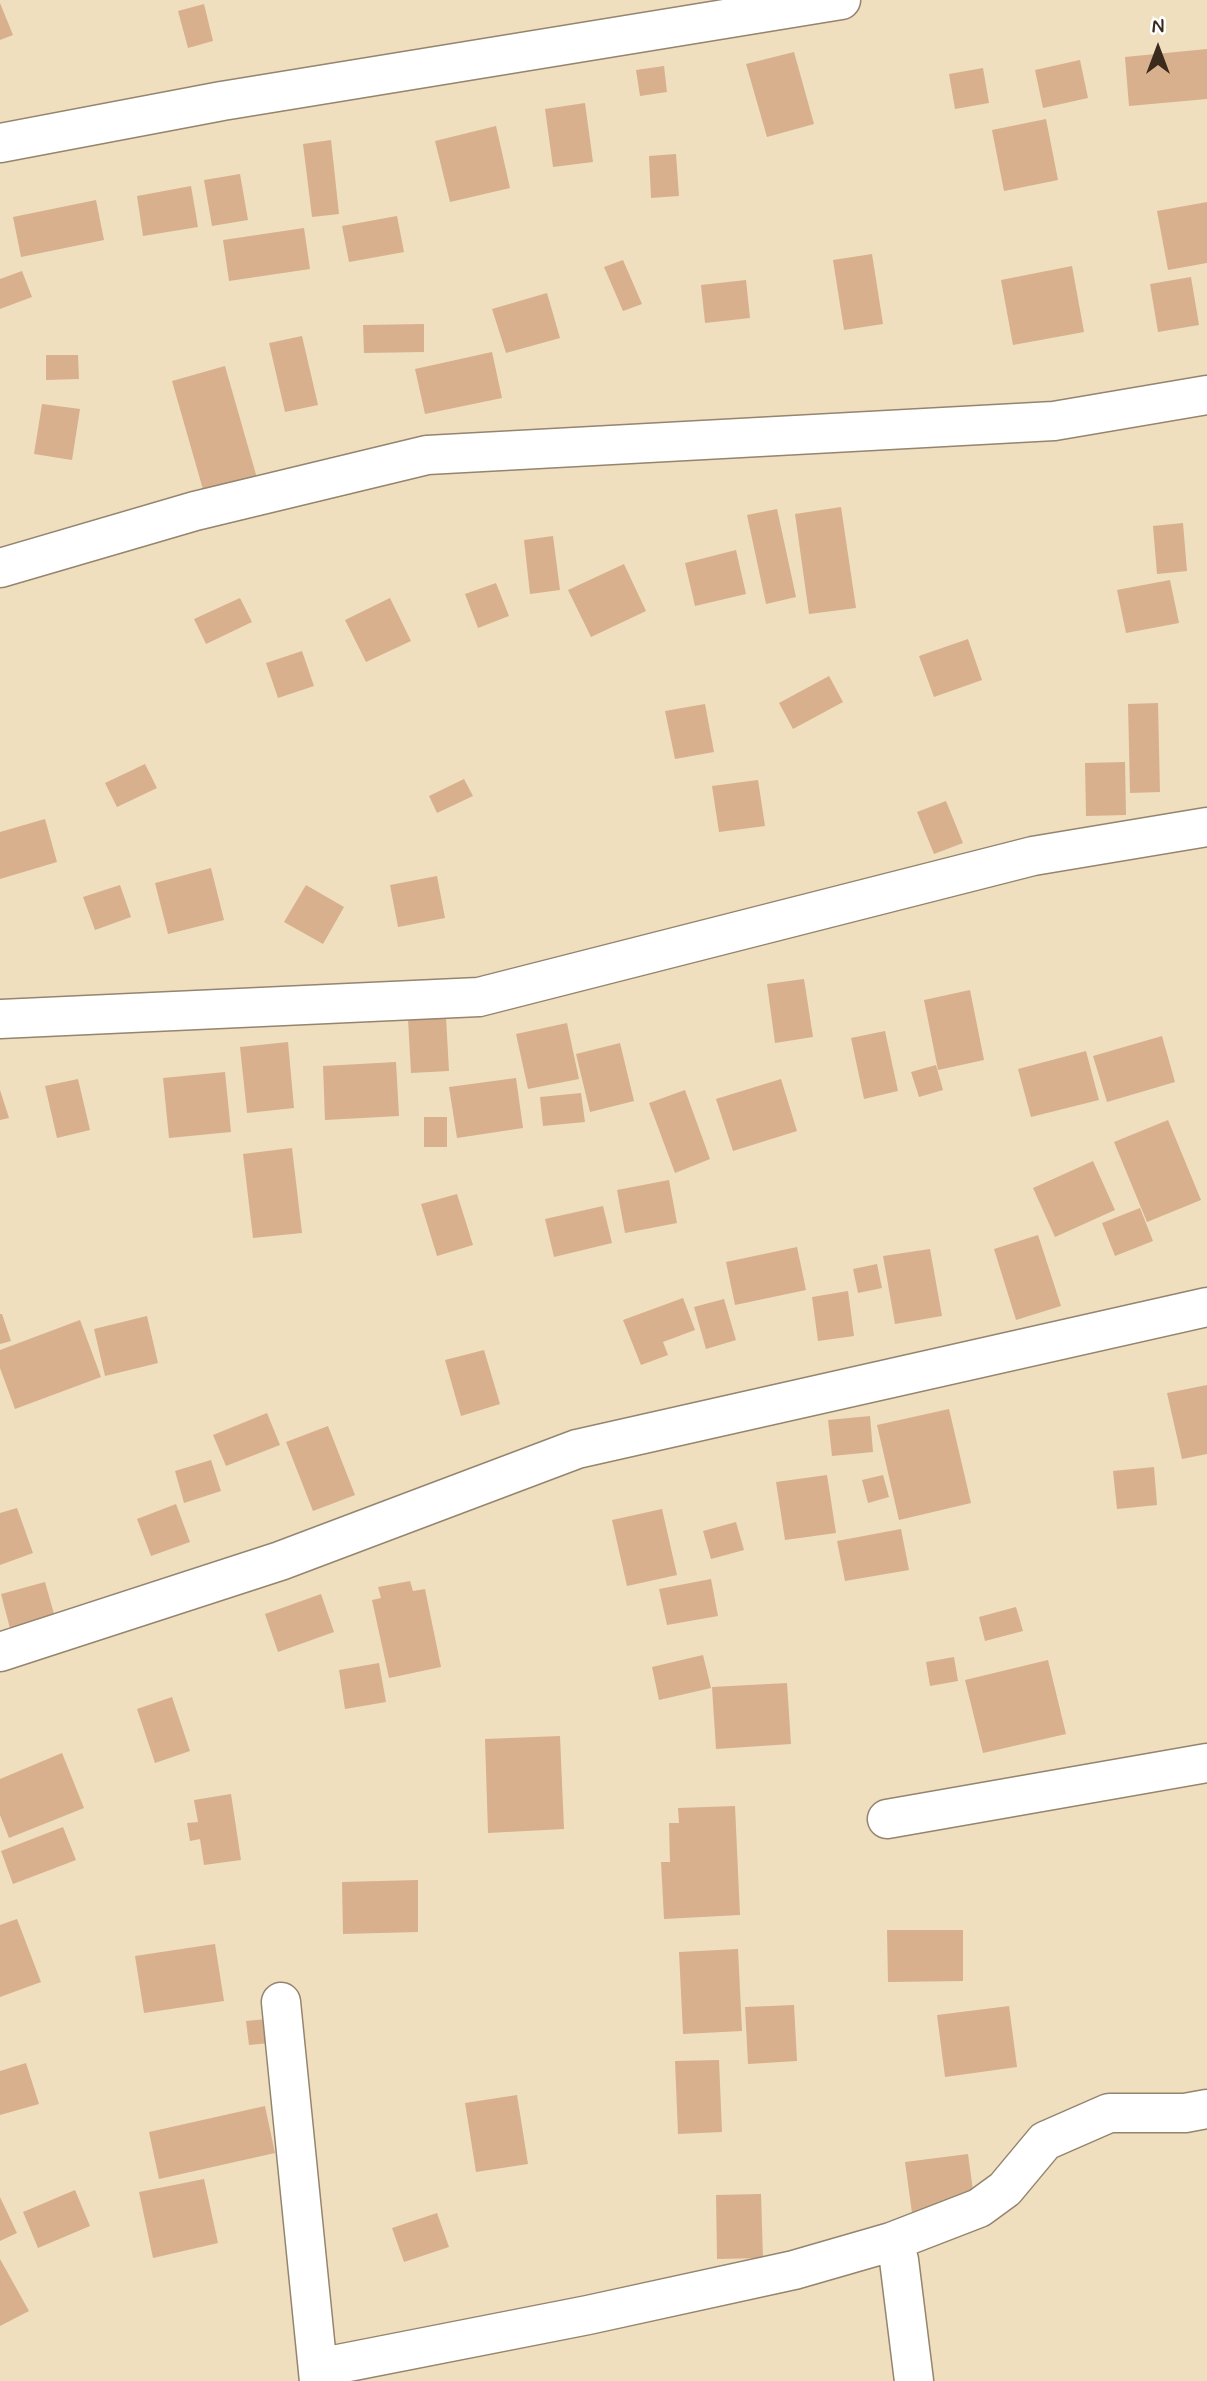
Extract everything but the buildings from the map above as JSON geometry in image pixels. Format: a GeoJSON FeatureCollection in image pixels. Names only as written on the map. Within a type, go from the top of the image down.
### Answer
{"type":"FeatureCollection","features":[{"type":"Feature","properties":{"kind":"street"},"geometry":{"type":"LineString","coordinates":[[0,143],[222,101],[841,0]]}},
{"type":"Feature","properties":{"kind":"street"},"geometry":{"type":"LineString","coordinates":[[0,568],[195,511],[427,455],[1054,421],[1207,395]]}},
{"type":"Feature","properties":{"kind":"street"},"geometry":{"type":"LineString","coordinates":[[0,1020],[479,997],[1032,856],[1207,827]]}},
{"type":"Feature","properties":{"kind":"street"},"geometry":{"type":"LineString","coordinates":[[0,1652],[280,1561],[577,1449],[1207,1307]]}},
{"type":"Feature","properties":{"kind":"street"},"geometry":{"type":"LineString","coordinates":[[887,1819],[1207,1763]]}},
{"type":"Feature","properties":{"kind":"street"},"geometry":{"type":"LineString","coordinates":[[281,2002],[318,2375],[794,2270],[891,2242],[979,2208],[1005,2189],[1045,2141],[1109,2113],[1185,2113],[1207,2109]]}},
{"type":"Feature","properties":{"kind":"street"},"geometry":{"type":"LineString","coordinates":[[891,2242],[899,2260],[914,2381]]}}]}
